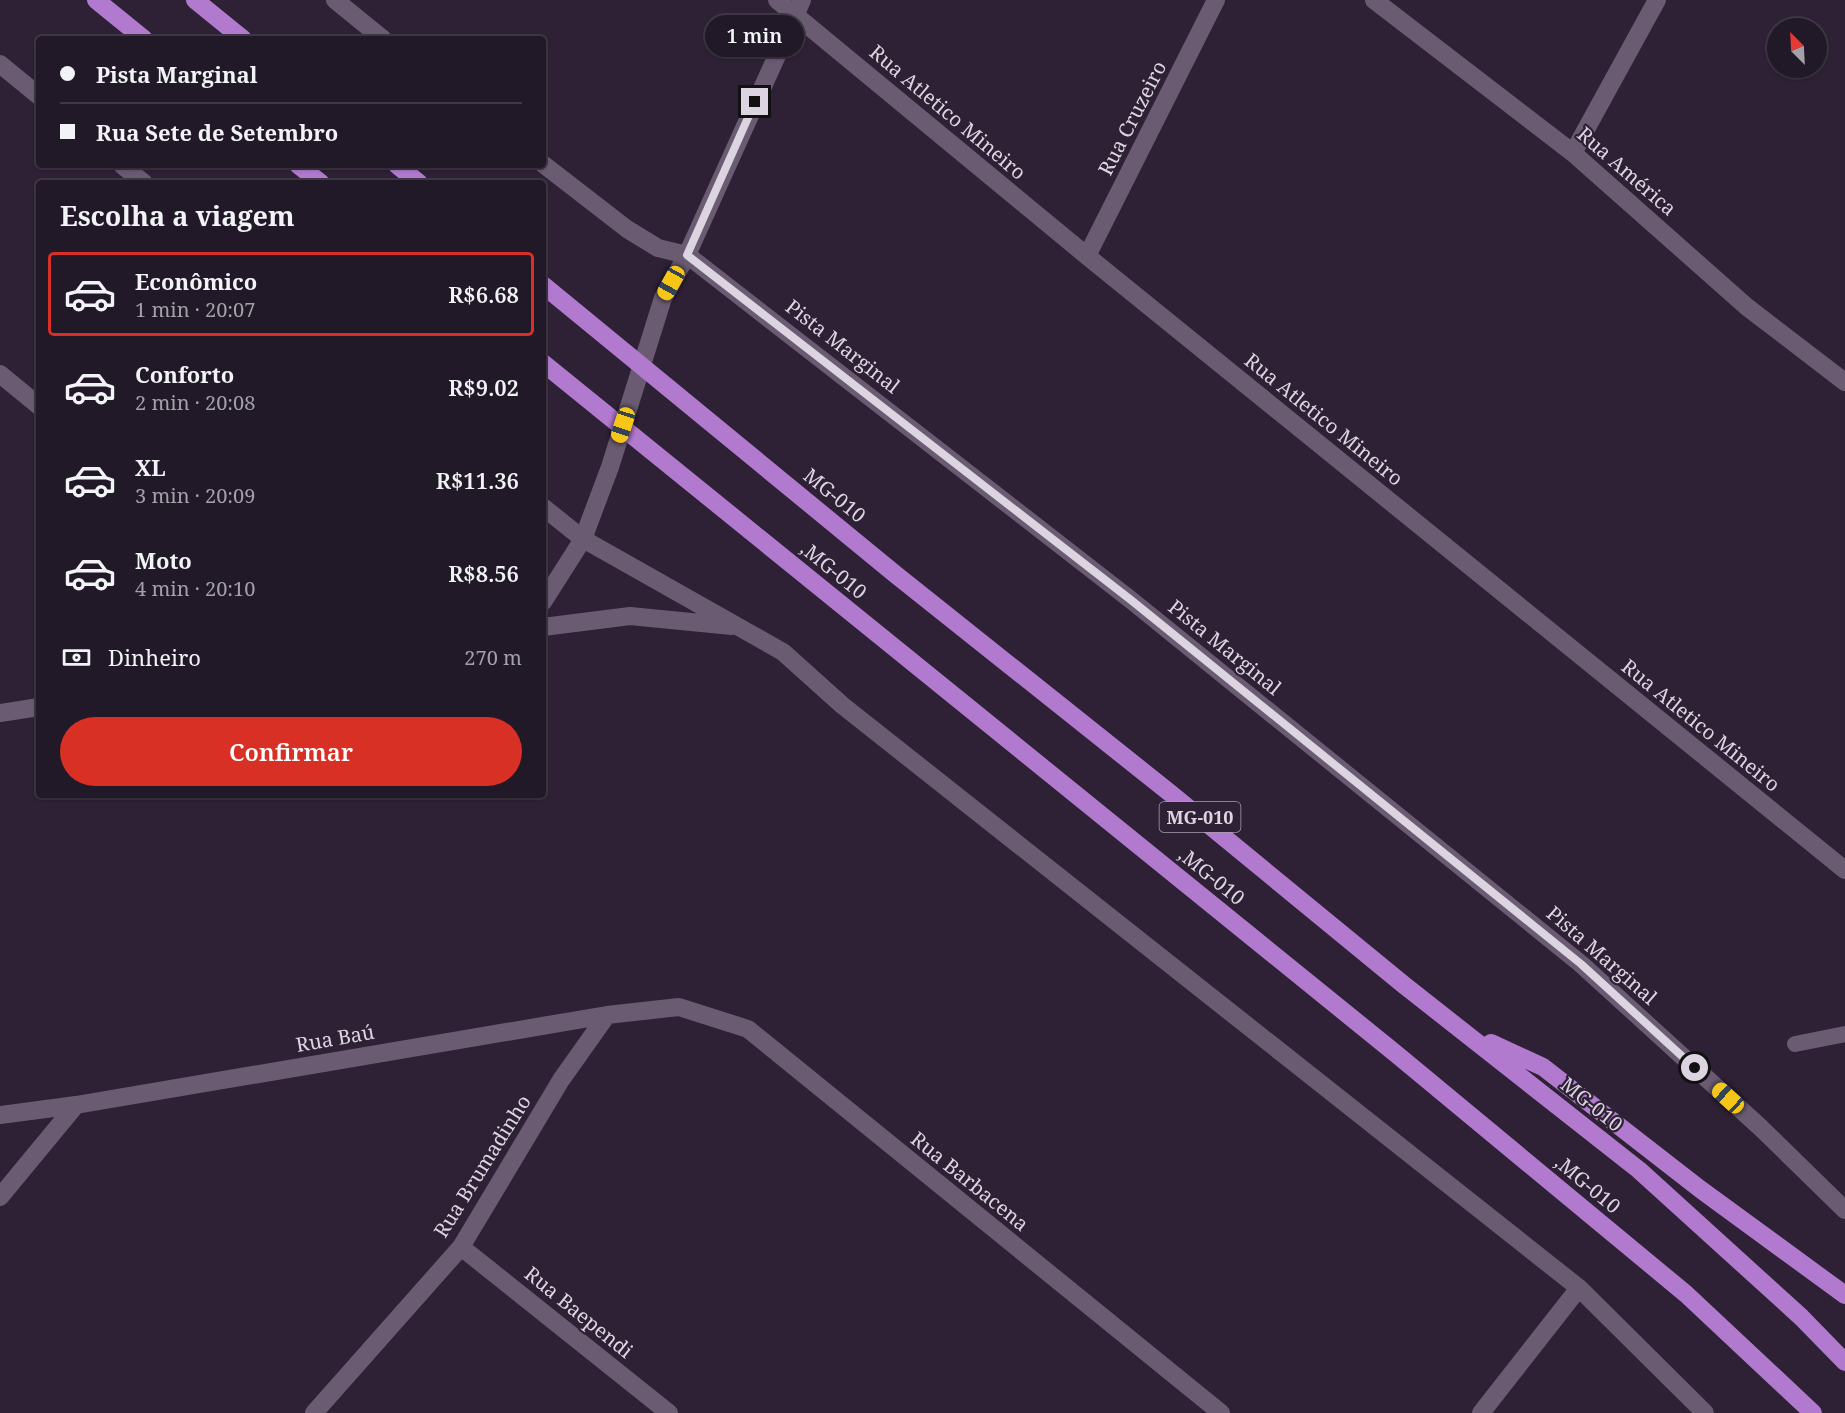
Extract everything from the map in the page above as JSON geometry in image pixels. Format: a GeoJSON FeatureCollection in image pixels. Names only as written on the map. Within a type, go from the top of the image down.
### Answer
{"type":"FeatureCollection","features":[{"type":"Feature","properties":{"kind":"highway"},"geometry":{"type":"LineString","coordinates":[[96,0],[140,36]]}},
{"type":"Feature","properties":{"kind":"highway"},"geometry":{"type":"LineString","coordinates":[[195,0],[239,36]]}},
{"type":"Feature","properties":{"kind":"highway"},"geometry":{"type":"LineString","coordinates":[[302,168],[317,180]]}},
{"type":"Feature","properties":{"kind":"highway"},"geometry":{"type":"LineString","coordinates":[[401,168],[415,180]]}},
{"type":"Feature","properties":{"kind":"highway","name":"MG-010"},"geometry":{"type":"LineString","coordinates":[[546,287],[895,574],[1170,793],[1404,986],[1639,1170],[1801,1317],[1845,1362]]}},
{"type":"Feature","properties":{"kind":"highway","name":",MG-010"},"geometry":{"type":"LineString","coordinates":[[546,365],[1413,1068],[1686,1294],[1813,1413]]}},
{"type":"Feature","properties":{"kind":"highway"},"geometry":{"type":"LineString","coordinates":[[1464,1031],[1543,1067],[1700,1189],[1845,1295]]}},
{"type":"Feature","properties":{"kind":"street"},"geometry":{"type":"LineString","coordinates":[[335,0],[379,36]]}},
{"type":"Feature","properties":{"kind":"street","name":"Rua Atletico Mineiro"},"geometry":{"type":"LineString","coordinates":[[777,0],[798,7],[1087,256],[1845,870]]}},
{"type":"Feature","properties":{"kind":"street","name":"Rua Cruzeiro"},"geometry":{"type":"LineString","coordinates":[[1087,256],[1216,0]]}},
{"type":"Feature","properties":{"kind":"street","name":"Rua América"},"geometry":{"type":"LineString","coordinates":[[1374,0],[1573,153],[1747,307],[1845,382]]}},
{"type":"Feature","properties":{"kind":"street"},"geometry":{"type":"LineString","coordinates":[[1573,153],[1657,0]]}},
{"type":"Feature","properties":{"kind":"street"},"geometry":{"type":"LineString","coordinates":[[546,597],[583,539],[610,467],[663,298],[687,255],[798,7]]}},
{"type":"Feature","properties":{"kind":"street"},"geometry":{"type":"LineString","coordinates":[[0,64],[36,94]]}},
{"type":"Feature","properties":{"kind":"street","name":"Pista Marginal"},"geometry":{"type":"LineString","coordinates":[[546,166],[627,229],[658,248],[687,255],[1131,600],[1581,964],[1761,1128],[1845,1210]]}},
{"type":"Feature","properties":{"kind":"street"},"geometry":{"type":"LineString","coordinates":[[126,168],[140,180]]}},
{"type":"Feature","properties":{"kind":"street"},"geometry":{"type":"LineString","coordinates":[[0,375],[36,404]]}},
{"type":"Feature","properties":{"kind":"street"},"geometry":{"type":"LineString","coordinates":[[546,509],[583,539],[783,652],[842,705],[1580,1287],[1705,1413]]}},
{"type":"Feature","properties":{"kind":"street"},"geometry":{"type":"LineString","coordinates":[[546,627],[630,616],[741,627]]}},
{"type":"Feature","properties":{"kind":"street"},"geometry":{"type":"LineString","coordinates":[[0,713],[36,707]]}},
{"type":"Feature","properties":{"kind":"street","name":"Rua Baú"},"geometry":{"type":"LineString","coordinates":[[0,1115],[76,1105],[606,1015],[679,1007]]}},
{"type":"Feature","properties":{"kind":"street","name":"Rua Barbacena"},"geometry":{"type":"LineString","coordinates":[[679,1007],[748,1029],[1221,1413]]}},
{"type":"Feature","properties":{"kind":"street","name":"Rua Brumadinho"},"geometry":{"type":"LineString","coordinates":[[314,1413],[461,1247],[561,1080],[606,1015]]}},
{"type":"Feature","properties":{"kind":"street"},"geometry":{"type":"LineString","coordinates":[[0,1197],[76,1105]]}},
{"type":"Feature","properties":{"kind":"street","name":"Rua Baependi"},"geometry":{"type":"LineString","coordinates":[[461,1247],[669,1413]]}},
{"type":"Feature","properties":{"kind":"street"},"geometry":{"type":"LineString","coordinates":[[1481,1413],[1580,1287]]}},
{"type":"Feature","properties":{"kind":"lane"},"geometry":{"type":"LineString","coordinates":[[1795,1044],[1845,1034]]}},
{"type":"Feature","properties":{"kind":"route"},"geometry":{"type":"LineString","coordinates":[[755,102],[687,255],[1131,600],[1581,964],[1695,1068]]}}]}
